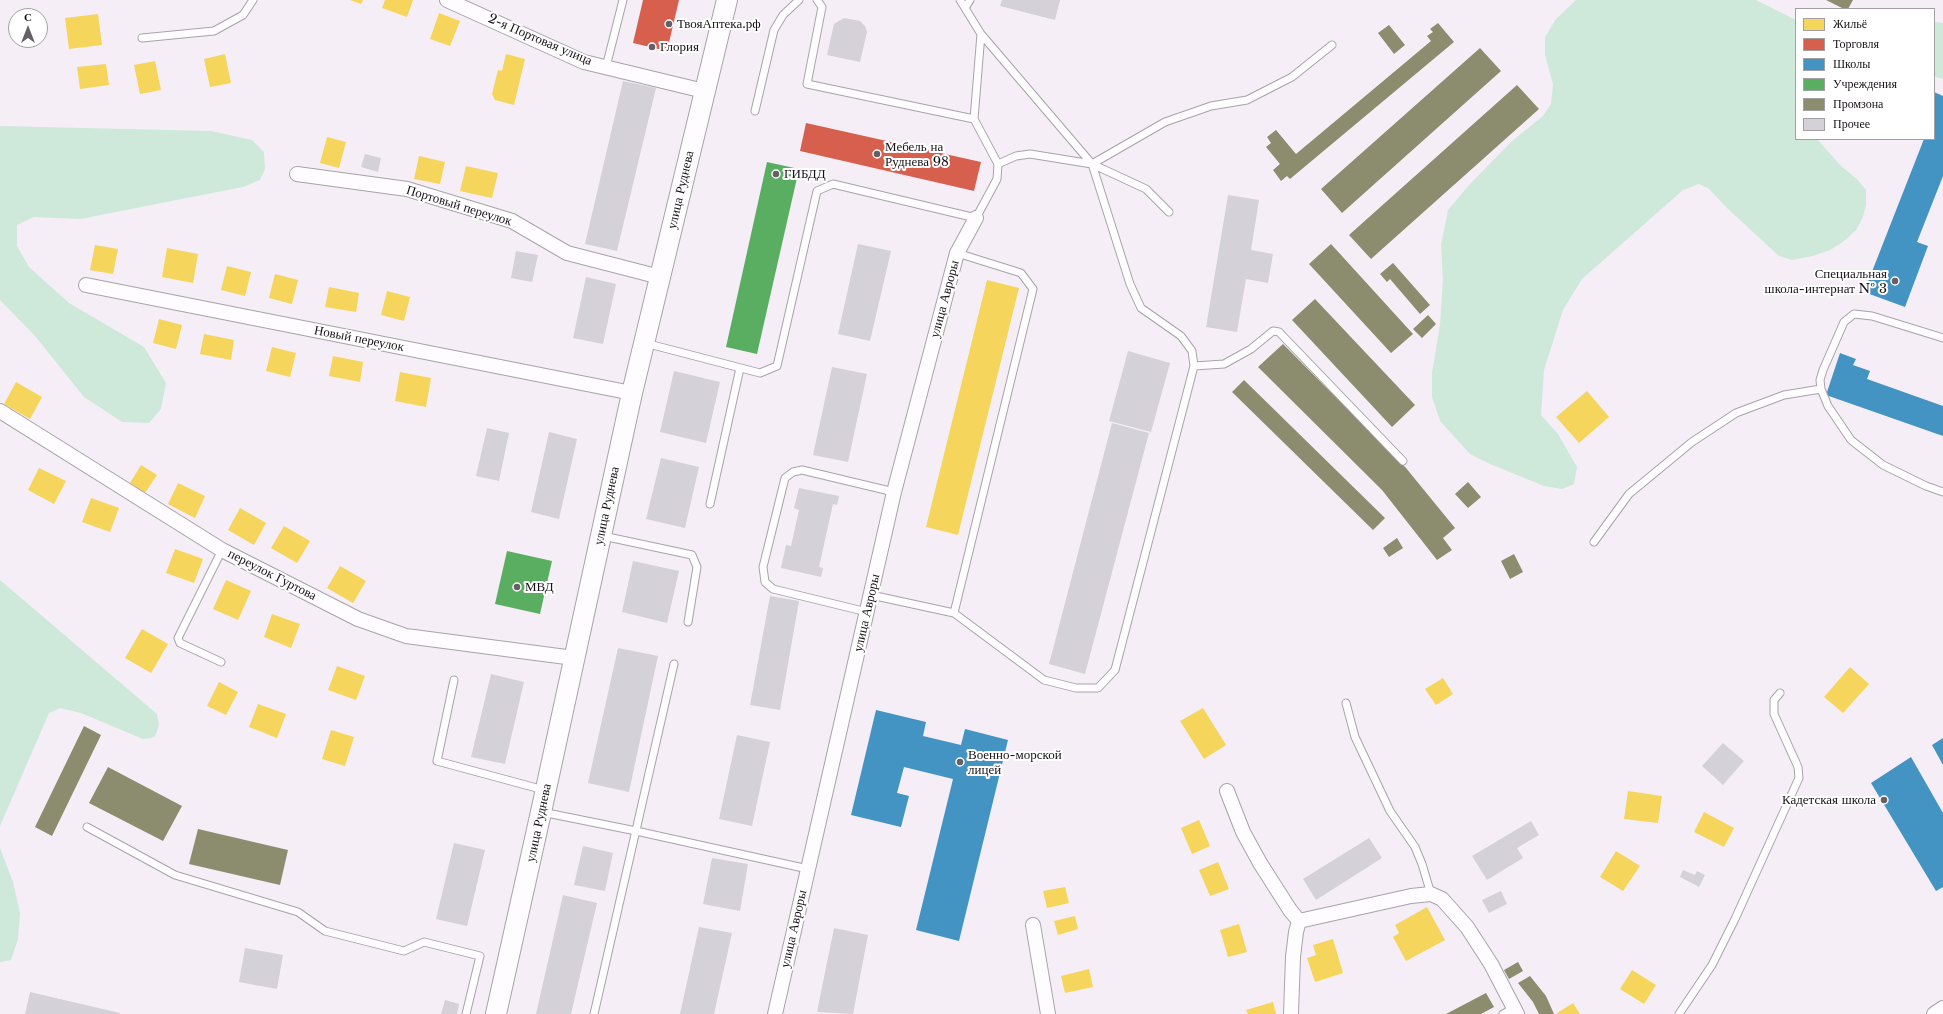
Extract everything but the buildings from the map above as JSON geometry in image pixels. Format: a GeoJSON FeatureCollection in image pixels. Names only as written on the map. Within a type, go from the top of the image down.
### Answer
{"type":"FeatureCollection","features":[{"type":"Feature","properties":{"kind":"main road","name":"улица Руднева"},"geometry":{"type":"LineString","coordinates":[[496,1014],[542,812],[632,393],[727,0]]}},
{"type":"Feature","properties":{"kind":"street","name":"2-я Портовая улица"},"geometry":{"type":"LineString","coordinates":[[447,0],[584,62],[704,91]]}},
{"type":"Feature","properties":{"kind":"street","name":"Портовый переулок"},"geometry":{"type":"LineString","coordinates":[[297,174],[407,189],[512,221],[567,253],[660,277]]}},
{"type":"Feature","properties":{"kind":"street","name":"улица Авроры"},"geometry":{"type":"LineString","coordinates":[[774,1014],[894,492],[958,253],[976,218]]}},
{"type":"Feature","properties":{"kind":"street","name":"Новый переулок"},"geometry":{"type":"LineString","coordinates":[[86,285],[632,393]]}},
{"type":"Feature","properties":{"kind":"street","name":"переулок Гуртова"},"geometry":{"type":"LineString","coordinates":[[0,411],[222,550],[358,619],[406,636],[574,658]]}},
{"type":"Feature","properties":{"kind":"street"},"geometry":{"type":"LineString","coordinates":[[1227,791],[1243,832],[1260,863],[1290,910],[1299,921]]}},
{"type":"Feature","properties":{"kind":"street"},"geometry":{"type":"LineString","coordinates":[[1299,921],[1411,896],[1431,894],[1442,899],[1467,927],[1491,964],[1511,1012]]}},
{"type":"Feature","properties":{"kind":"street"},"geometry":{"type":"LineString","coordinates":[[1291,1014],[1293,957],[1299,921]]}},
{"type":"Feature","properties":{"kind":"street"},"geometry":{"type":"LineString","coordinates":[[1033,925],[1048,1014]]}},
{"type":"Feature","properties":{"kind":"street"},"geometry":{"type":"LineString","coordinates":[[1934,1014],[1943,1008]]}},
{"type":"Feature","properties":{"kind":"lane"},"geometry":{"type":"LineString","coordinates":[[142,38],[214,31],[243,15],[253,0]]}},
{"type":"Feature","properties":{"kind":"lane"},"geometry":{"type":"LineString","coordinates":[[606,67],[623,0]]}},
{"type":"Feature","properties":{"kind":"lane"},"geometry":{"type":"LineString","coordinates":[[755,111],[774,30],[783,15],[799,0]]}},
{"type":"Feature","properties":{"kind":"lane"},"geometry":{"type":"LineString","coordinates":[[817,0],[822,7],[807,84],[974,119]]}},
{"type":"Feature","properties":{"kind":"lane"},"geometry":{"type":"LineString","coordinates":[[871,595],[954,612],[1044,680],[1076,688],[1098,688],[1115,670],[1194,366],[1192,351],[1181,336],[1141,308],[1130,284],[1092,164],[981,34],[960,0]]}},
{"type":"Feature","properties":{"kind":"lane"},"geometry":{"type":"LineString","coordinates":[[965,8],[970,0]]}},
{"type":"Feature","properties":{"kind":"lane"},"geometry":{"type":"LineString","coordinates":[[644,342],[760,373],[777,366],[817,191],[833,184],[976,218],[997,179],[998,164],[974,119],[981,34]]}},
{"type":"Feature","properties":{"kind":"lane"},"geometry":{"type":"LineString","coordinates":[[1092,164],[1165,122],[1211,106],[1247,100],[1292,78],[1332,45]]}},
{"type":"Feature","properties":{"kind":"lane"},"geometry":{"type":"LineString","coordinates":[[998,164],[1016,156],[1030,154],[1092,164],[1146,189],[1169,212]]}},
{"type":"Feature","properties":{"kind":"lane"},"geometry":{"type":"LineString","coordinates":[[954,612],[1033,289],[1021,273],[958,253]]}},
{"type":"Feature","properties":{"kind":"lane"},"geometry":{"type":"LineString","coordinates":[[1943,338],[1872,316],[1854,314],[1844,322],[1820,380],[1821,389],[1828,406],[1851,440],[1883,465],[1926,486],[1943,492]]}},
{"type":"Feature","properties":{"kind":"lane"},"geometry":{"type":"LineString","coordinates":[[1194,366],[1224,364],[1251,349],[1273,331],[1279,332],[1403,461]]}},
{"type":"Feature","properties":{"kind":"lane"},"geometry":{"type":"LineString","coordinates":[[710,504],[740,368]]}},
{"type":"Feature","properties":{"kind":"lane"},"geometry":{"type":"LineString","coordinates":[[1594,542],[1629,494],[1699,438],[1736,413],[1784,396],[1821,389]]}},
{"type":"Feature","properties":{"kind":"lane"},"geometry":{"type":"LineString","coordinates":[[867,612],[773,589],[765,582],[763,567],[785,478],[793,472],[802,470],[894,492]]}},
{"type":"Feature","properties":{"kind":"lane"},"geometry":{"type":"LineString","coordinates":[[601,535],[692,555],[697,567],[688,622]]}},
{"type":"Feature","properties":{"kind":"lane"},"geometry":{"type":"LineString","coordinates":[[221,662],[180,643],[178,638],[222,550]]}},
{"type":"Feature","properties":{"kind":"lane"},"geometry":{"type":"LineString","coordinates":[[594,1014],[674,664]]}},
{"type":"Feature","properties":{"kind":"lane"},"geometry":{"type":"LineString","coordinates":[[454,680],[437,761],[546,791]]}},
{"type":"Feature","properties":{"kind":"lane"},"geometry":{"type":"LineString","coordinates":[[1679,1014],[1712,965],[1799,778],[1798,767],[1774,714],[1774,700],[1780,693]]}},
{"type":"Feature","properties":{"kind":"lane"},"geometry":{"type":"LineString","coordinates":[[1346,703],[1354,737],[1390,811],[1415,847],[1431,894]]}},
{"type":"Feature","properties":{"kind":"lane"},"geometry":{"type":"LineString","coordinates":[[542,812],[808,869]]}},
{"type":"Feature","properties":{"kind":"lane"},"geometry":{"type":"LineString","coordinates":[[87,827],[175,876],[298,912],[325,931],[404,951],[424,942],[480,956],[466,1014]]}},
{"type":"Feature","properties":{"kind":"green space"},"geometry":{"type":"Polygon","coordinates":[[[1576,0],[1756,0],[1795,20],[1795,140],[1818,140],[1841,166],[1857,179],[1866,190],[1866,205],[1863,217],[1856,230],[1843,242],[1830,250],[1813,256],[1792,260],[1779,256],[1728,209],[1708,188],[1699,184],[1683,190],[1582,279],[1563,310],[1544,370],[1541,415],[1558,434],[1577,467],[1574,484],[1562,489],[1544,486],[1490,464],[1470,454],[1440,421],[1432,397],[1432,373],[1440,325],[1443,280],[1441,245],[1448,210],[1470,184],[1512,141],[1543,116],[1551,104],[1553,84],[1545,55],[1545,37],[1556,19],[1576,0]]]}},
{"type":"Feature","properties":{"kind":"green space"},"geometry":{"type":"Polygon","coordinates":[[[1935,22],[1943,23],[1943,79],[1935,76],[1935,22]]]}},
{"type":"Feature","properties":{"kind":"green space"},"geometry":{"type":"Polygon","coordinates":[[[0,126],[211,131],[252,140],[264,152],[265,169],[260,180],[243,187],[80,219],[34,217],[17,225],[17,246],[29,267],[69,303],[144,347],[166,383],[161,409],[149,423],[122,422],[84,397],[35,336],[0,300],[0,126]]]}},
{"type":"Feature","properties":{"kind":"green space"},"geometry":{"type":"Polygon","coordinates":[[[0,580],[157,714],[159,725],[155,737],[143,739],[81,713],[60,708],[49,713],[0,826],[0,580]]]}},
{"type":"Feature","properties":{"kind":"green space"},"geometry":{"type":"Polygon","coordinates":[[[0,848],[13,882],[20,913],[18,939],[11,960],[0,962],[0,848]]]}},
{"type":"Feature","properties":{"kind":"place","name":"ТвояАптека.рф"},"geometry":{"type":"Point","coordinates":[669,24]}},
{"type":"Feature","properties":{"kind":"place","name":"Глория"},"geometry":{"type":"Point","coordinates":[652,47]}},
{"type":"Feature","properties":{"kind":"place","name":"Мебель на Руднева 98"},"geometry":{"type":"Point","coordinates":[877,154]}},
{"type":"Feature","properties":{"kind":"place","name":"ГИБДД"},"geometry":{"type":"Point","coordinates":[776,174]}},
{"type":"Feature","properties":{"kind":"place","name":"Специальная школа-интернат № 3"},"geometry":{"type":"Point","coordinates":[1895,281]}},
{"type":"Feature","properties":{"kind":"place","name":"МВД"},"geometry":{"type":"Point","coordinates":[517,587]}},
{"type":"Feature","properties":{"kind":"place","name":"Военно-морской лицей"},"geometry":{"type":"Point","coordinates":[960,762]}},
{"type":"Feature","properties":{"kind":"place","name":"Кадетская школа"},"geometry":{"type":"Point","coordinates":[1884,800]}}]}
